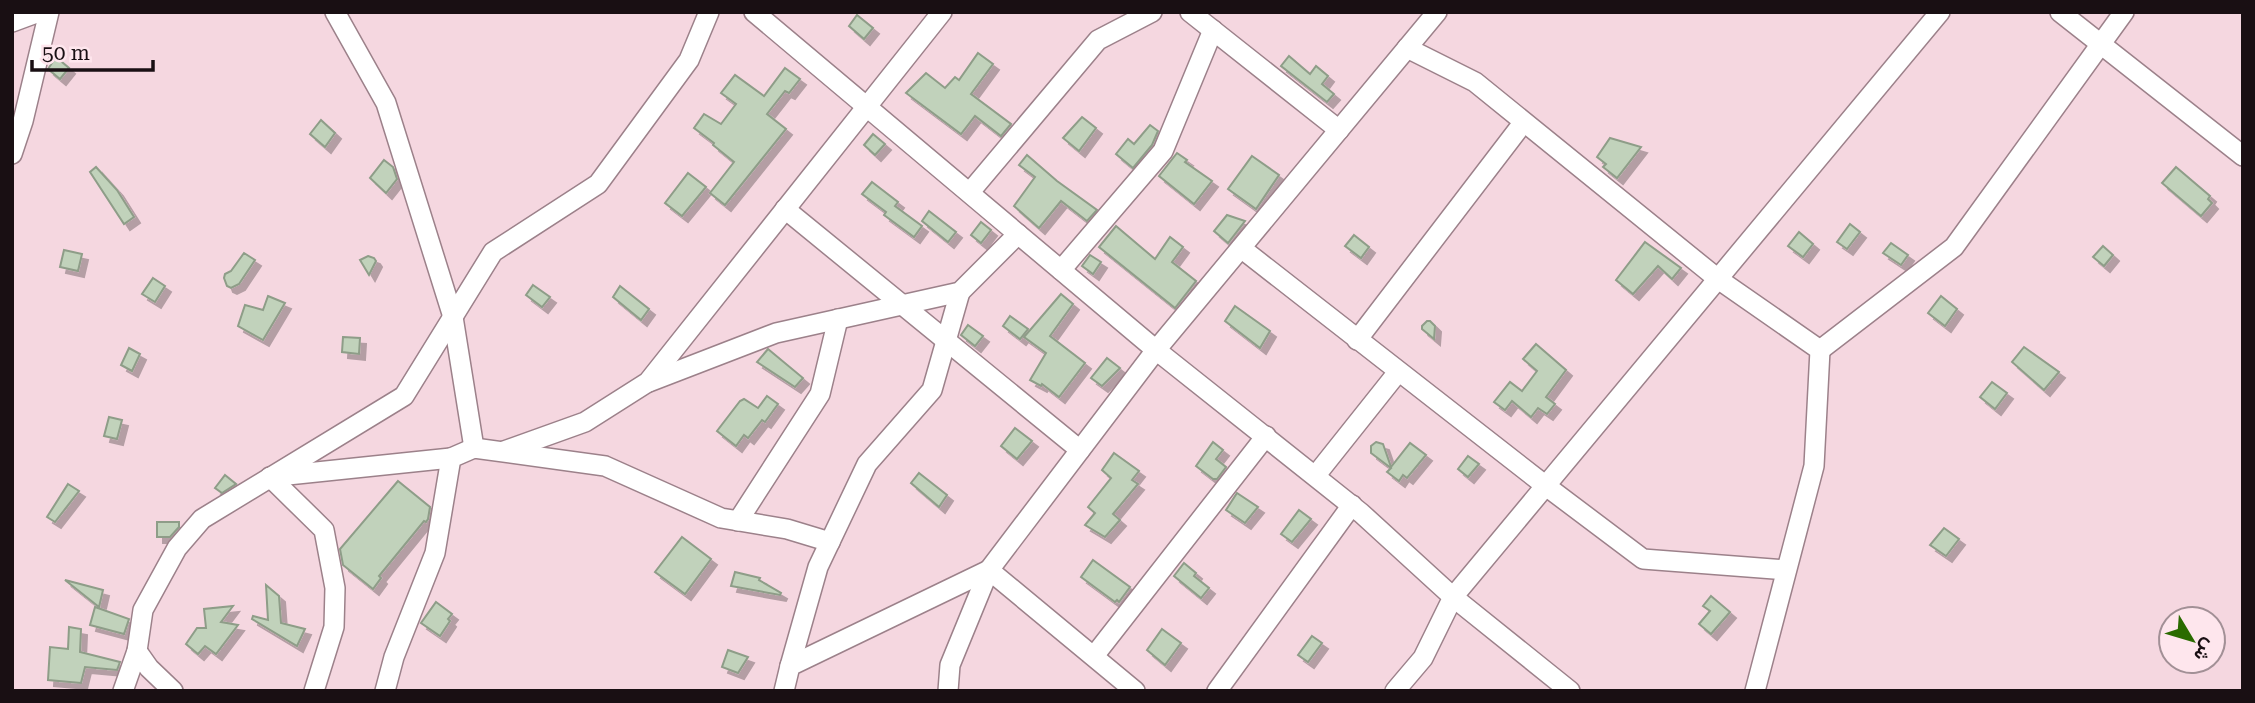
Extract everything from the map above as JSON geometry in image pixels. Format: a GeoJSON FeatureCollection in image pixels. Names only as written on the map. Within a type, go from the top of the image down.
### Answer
{"type":"FeatureCollection","features":[{"type":"Feature","properties":{"kind":"street"},"geometry":{"type":"LineString","coordinates":[[12,22],[39,12]]}},
{"type":"Feature","properties":{"kind":"street"},"geometry":{"type":"LineString","coordinates":[[12,154],[26,110],[49,12]]}},
{"type":"Feature","properties":{"kind":"street"},"geometry":{"type":"LineString","coordinates":[[335,12],[386,103],[453,317],[474,448]]}},
{"type":"Feature","properties":{"kind":"street"},"geometry":{"type":"LineString","coordinates":[[123,691],[137,652],[143,610],[177,548],[202,519],[404,396],[493,252],[598,184],[689,60],[709,12]]}},
{"type":"Feature","properties":{"kind":"street"},"geometry":{"type":"LineString","coordinates":[[754,12],[1156,350],[1352,505],[1453,597],[1570,691]]}},
{"type":"Feature","properties":{"kind":"street"},"geometry":{"type":"LineString","coordinates":[[648,382],[942,12]]}},
{"type":"Feature","properties":{"kind":"street"},"geometry":{"type":"LineString","coordinates":[[970,192],[1098,40],[1152,12]]}},
{"type":"Feature","properties":{"kind":"street"},"geometry":{"type":"LineString","coordinates":[[1190,12],[1339,130]]}},
{"type":"Feature","properties":{"kind":"street"},"geometry":{"type":"LineString","coordinates":[[1395,691],[1423,658],[1453,597],[1940,12]]}},
{"type":"Feature","properties":{"kind":"street"},"geometry":{"type":"LineString","coordinates":[[2060,12],[2243,156]]}},
{"type":"Feature","properties":{"kind":"street"},"geometry":{"type":"LineString","coordinates":[[1755,691],[1814,466],[1820,350],[1954,247],[2124,12]]}},
{"type":"Feature","properties":{"kind":"street"},"geometry":{"type":"LineString","coordinates":[[948,691],[950,665],[989,570],[1156,350],[1407,48],[1428,15]]}},
{"type":"Feature","properties":{"kind":"street"},"geometry":{"type":"LineString","coordinates":[[1061,270],[1163,151],[1213,30]]}},
{"type":"Feature","properties":{"kind":"street"},"geometry":{"type":"LineString","coordinates":[[1407,48],[1475,82],[1718,279],[1820,350]]}},
{"type":"Feature","properties":{"kind":"street"},"geometry":{"type":"LineString","coordinates":[[1357,340],[1523,123]]}},
{"type":"Feature","properties":{"kind":"street"},"geometry":{"type":"LineString","coordinates":[[785,209],[1080,450]]}},
{"type":"Feature","properties":{"kind":"street"},"geometry":{"type":"LineString","coordinates":[[784,691],[818,567],[867,464],[932,390],[960,292],[1018,233]]}},
{"type":"Feature","properties":{"kind":"street"},"geometry":{"type":"LineString","coordinates":[[1241,248],[1643,559],[1786,570]]}},
{"type":"Feature","properties":{"kind":"street"},"geometry":{"type":"LineString","coordinates":[[502,452],[585,422],[648,382],[776,333],[960,292]]}},
{"type":"Feature","properties":{"kind":"street"},"geometry":{"type":"LineString","coordinates":[[738,521],[820,394],[838,320]]}},
{"type":"Feature","properties":{"kind":"street"},"geometry":{"type":"LineString","coordinates":[[1315,475],[1398,372]]}},
{"type":"Feature","properties":{"kind":"street"},"geometry":{"type":"LineString","coordinates":[[1094,656],[1266,436]]}},
{"type":"Feature","properties":{"kind":"street"},"geometry":{"type":"LineString","coordinates":[[271,477],[451,458],[474,448],[605,466],[720,518],[787,529],[830,542]]}},
{"type":"Feature","properties":{"kind":"street"},"geometry":{"type":"LineString","coordinates":[[385,691],[394,657],[435,553],[451,458]]}},
{"type":"Feature","properties":{"kind":"street"},"geometry":{"type":"LineString","coordinates":[[271,477],[324,530],[335,588],[334,627],[314,691]]}},
{"type":"Feature","properties":{"kind":"street"},"geometry":{"type":"LineString","coordinates":[[1217,691],[1352,505]]}},
{"type":"Feature","properties":{"kind":"street"},"geometry":{"type":"LineString","coordinates":[[989,570],[1135,691]]}},
{"type":"Feature","properties":{"kind":"street"},"geometry":{"type":"LineString","coordinates":[[790,667],[989,570]]}},
{"type":"Feature","properties":{"kind":"street"},"geometry":{"type":"LineString","coordinates":[[137,652],[173,691]]}},
{"type":"Feature","properties":{"kind":"building"},"geometry":{"type":"Polygon","coordinates":[[[857,15],[873,28],[864,39],[849,26],[857,15]]]}},
{"type":"Feature","properties":{"kind":"building"},"geometry":{"type":"Polygon","coordinates":[[[978,53],[993,64],[971,94],[1011,124],[1001,136],[975,116],[961,134],[906,93],[926,73],[945,88],[955,77],[959,80],[978,53]]]}},
{"type":"Feature","properties":{"kind":"building"},"geometry":{"type":"Polygon","coordinates":[[[1289,56],[1310,74],[1316,66],[1328,76],[1322,84],[1334,94],[1327,102],[1281,66],[1289,56]]]}},
{"type":"Feature","properties":{"kind":"building"},"geometry":{"type":"Polygon","coordinates":[[[56,57],[69,68],[60,79],[48,69],[56,57]]]}},
{"type":"Feature","properties":{"kind":"building"},"geometry":{"type":"Polygon","coordinates":[[[785,68],[800,79],[789,93],[785,91],[767,114],[786,129],[725,205],[710,193],[734,162],[694,128],[704,114],[721,124],[736,104],[721,93],[735,75],[764,96],[785,68]]]}},
{"type":"Feature","properties":{"kind":"building"},"geometry":{"type":"Polygon","coordinates":[[[1082,117],[1096,128],[1079,151],[1063,138],[1082,117]]]}},
{"type":"Feature","properties":{"kind":"building"},"geometry":{"type":"Polygon","coordinates":[[[321,120],[335,133],[325,147],[310,134],[321,120]]]}},
{"type":"Feature","properties":{"kind":"building"},"geometry":{"type":"Polygon","coordinates":[[[1150,125],[1158,131],[1152,145],[1133,168],[1116,154],[1128,139],[1134,144],[1150,125]]]}},
{"type":"Feature","properties":{"kind":"building"},"geometry":{"type":"Polygon","coordinates":[[[873,134],[885,144],[875,155],[864,145],[873,134]]]}},
{"type":"Feature","properties":{"kind":"building"},"geometry":{"type":"Polygon","coordinates":[[[1610,138],[1641,147],[1617,178],[1603,167],[1606,164],[1597,157],[1610,138]]]}},
{"type":"Feature","properties":{"kind":"building"},"geometry":{"type":"Polygon","coordinates":[[[1177,153],[1212,181],[1194,204],[1159,176],[1177,153]]]}},
{"type":"Feature","properties":{"kind":"building"},"geometry":{"type":"Polygon","coordinates":[[[1027,155],[1097,210],[1087,221],[1061,201],[1039,228],[1014,206],[1035,177],[1019,165],[1027,155]]]}},
{"type":"Feature","properties":{"kind":"building"},"geometry":{"type":"Polygon","coordinates":[[[1252,156],[1279,175],[1256,209],[1228,189],[1252,156]]]}},
{"type":"Feature","properties":{"kind":"building"},"geometry":{"type":"Polygon","coordinates":[[[384,160],[393,167],[397,179],[386,193],[370,178],[384,160]]]}},
{"type":"Feature","properties":{"kind":"building"},"geometry":{"type":"Polygon","coordinates":[[[96,167],[117,190],[134,217],[124,224],[90,172],[96,167]]]}},
{"type":"Feature","properties":{"kind":"building"},"geometry":{"type":"Polygon","coordinates":[[[2176,167],[2210,196],[2208,199],[2212,203],[2201,216],[2162,183],[2176,167]]]}},
{"type":"Feature","properties":{"kind":"building"},"geometry":{"type":"Polygon","coordinates":[[[688,173],[706,187],[682,216],[665,203],[688,173]]]}},
{"type":"Feature","properties":{"kind":"building"},"geometry":{"type":"Polygon","coordinates":[[[872,182],[898,202],[895,206],[922,226],[914,237],[884,215],[886,212],[862,194],[872,182]]]}},
{"type":"Feature","properties":{"kind":"building"},"geometry":{"type":"Polygon","coordinates":[[[929,211],[956,232],[948,242],[922,221],[929,211]]]}},
{"type":"Feature","properties":{"kind":"building"},"geometry":{"type":"Polygon","coordinates":[[[1227,215],[1245,221],[1228,243],[1214,231],[1227,215]]]}},
{"type":"Feature","properties":{"kind":"building"},"geometry":{"type":"Polygon","coordinates":[[[981,222],[991,230],[981,243],[971,235],[981,222]]]}},
{"type":"Feature","properties":{"kind":"building"},"geometry":{"type":"Polygon","coordinates":[[[1850,224],[1860,232],[1847,249],[1837,242],[1850,224]]]}},
{"type":"Feature","properties":{"kind":"building"},"geometry":{"type":"Polygon","coordinates":[[[1116,226],[1155,259],[1170,237],[1183,247],[1172,262],[1196,281],[1175,308],[1099,247],[1116,226]]]}},
{"type":"Feature","properties":{"kind":"building"},"geometry":{"type":"Polygon","coordinates":[[[1799,232],[1813,244],[1803,257],[1788,246],[1799,232]]]}},
{"type":"Feature","properties":{"kind":"building"},"geometry":{"type":"Polygon","coordinates":[[[1354,235],[1369,247],[1361,258],[1345,246],[1354,235]]]}},
{"type":"Feature","properties":{"kind":"building"},"geometry":{"type":"Polygon","coordinates":[[[1645,242],[1681,268],[1672,279],[1658,266],[1633,294],[1616,280],[1645,242]]]}},
{"type":"Feature","properties":{"kind":"building"},"geometry":{"type":"Polygon","coordinates":[[[1891,243],[1908,255],[1901,265],[1883,253],[1891,243]]]}},
{"type":"Feature","properties":{"kind":"building"},"geometry":{"type":"Polygon","coordinates":[[[2103,246],[2113,255],[2104,266],[2093,257],[2103,246]]]}},
{"type":"Feature","properties":{"kind":"building"},"geometry":{"type":"Polygon","coordinates":[[[64,250],[82,254],[78,271],[60,267],[64,250]]]}},
{"type":"Feature","properties":{"kind":"building"},"geometry":{"type":"Polygon","coordinates":[[[244,253],[255,260],[239,284],[231,288],[227,286],[225,274],[231,271],[244,253]]]}},
{"type":"Feature","properties":{"kind":"building"},"geometry":{"type":"Polygon","coordinates":[[[1090,255],[1101,262],[1093,274],[1082,266],[1090,255]]]}},
{"type":"Feature","properties":{"kind":"building"},"geometry":{"type":"Polygon","coordinates":[[[368,256],[376,261],[369,275],[360,260],[368,256]]]}},
{"type":"Feature","properties":{"kind":"building"},"geometry":{"type":"Polygon","coordinates":[[[153,278],[165,286],[155,302],[142,294],[153,278]]]}},
{"type":"Feature","properties":{"kind":"building"},"geometry":{"type":"Polygon","coordinates":[[[533,285],[550,297],[542,307],[526,295],[533,285]]]}},
{"type":"Feature","properties":{"kind":"building"},"geometry":{"type":"Polygon","coordinates":[[[620,286],[649,309],[641,320],[613,297],[620,286]]]}},
{"type":"Feature","properties":{"kind":"building"},"geometry":{"type":"Polygon","coordinates":[[[1061,294],[1073,304],[1050,336],[1085,363],[1059,397],[1042,384],[1041,386],[1030,380],[1046,353],[1024,337],[1061,294]]]}},
{"type":"Feature","properties":{"kind":"building"},"geometry":{"type":"Polygon","coordinates":[[[268,296],[285,303],[263,340],[238,326],[245,305],[263,310],[268,296]]]}},
{"type":"Feature","properties":{"kind":"building"},"geometry":{"type":"Polygon","coordinates":[[[1941,296],[1957,309],[1945,326],[1928,313],[1941,296]]]}},
{"type":"Feature","properties":{"kind":"building"},"geometry":{"type":"Polygon","coordinates":[[[1235,306],[1270,331],[1260,348],[1225,321],[1235,306]]]}},
{"type":"Feature","properties":{"kind":"building"},"geometry":{"type":"Polygon","coordinates":[[[1010,316],[1028,329],[1020,339],[1003,326],[1010,316]]]}},
{"type":"Feature","properties":{"kind":"building"},"geometry":{"type":"Polygon","coordinates":[[[1427,321],[1435,326],[1434,339],[1422,329],[1427,321]]]}},
{"type":"Feature","properties":{"kind":"building"},"geometry":{"type":"Polygon","coordinates":[[[968,325],[983,336],[975,346],[961,335],[968,325]]]}},
{"type":"Feature","properties":{"kind":"building"},"geometry":{"type":"Polygon","coordinates":[[[343,337],[360,338],[359,354],[342,352],[343,337]]]}},
{"type":"Feature","properties":{"kind":"building"},"geometry":{"type":"Polygon","coordinates":[[[1536,344],[1566,370],[1546,397],[1555,404],[1547,414],[1538,408],[1531,417],[1512,401],[1505,410],[1494,402],[1510,382],[1522,391],[1537,371],[1523,359],[1536,344]]]}},
{"type":"Feature","properties":{"kind":"building"},"geometry":{"type":"Polygon","coordinates":[[[2024,347],[2059,372],[2044,390],[2012,362],[2024,347]]]}},
{"type":"Feature","properties":{"kind":"building"},"geometry":{"type":"Polygon","coordinates":[[[129,348],[140,354],[132,371],[121,365],[129,348]]]}},
{"type":"Feature","properties":{"kind":"building"},"geometry":{"type":"Polygon","coordinates":[[[768,349],[803,378],[795,387],[757,362],[768,349]]]}},
{"type":"Feature","properties":{"kind":"building"},"geometry":{"type":"Polygon","coordinates":[[[1107,358],[1120,368],[1102,386],[1091,378],[1107,358]]]}},
{"type":"Feature","properties":{"kind":"building"},"geometry":{"type":"Polygon","coordinates":[[[1992,382],[2007,393],[1995,409],[1980,397],[1992,382]]]}},
{"type":"Feature","properties":{"kind":"building"},"geometry":{"type":"Polygon","coordinates":[[[767,396],[778,404],[765,422],[762,420],[748,438],[744,435],[736,446],[717,431],[740,401],[744,399],[758,408],[767,396]]]}},
{"type":"Feature","properties":{"kind":"building"},"geometry":{"type":"Polygon","coordinates":[[[109,417],[122,420],[117,439],[104,436],[109,417]]]}},
{"type":"Feature","properties":{"kind":"building"},"geometry":{"type":"Polygon","coordinates":[[[1015,428],[1032,441],[1017,459],[1001,446],[1015,428]]]}},
{"type":"Feature","properties":{"kind":"building"},"geometry":{"type":"Polygon","coordinates":[[[1213,442],[1223,450],[1216,459],[1226,467],[1217,479],[1213,479],[1196,466],[1213,442]]]}},
{"type":"Feature","properties":{"kind":"building"},"geometry":{"type":"Polygon","coordinates":[[[1376,442],[1383,444],[1391,467],[1410,443],[1426,455],[1407,478],[1403,475],[1399,481],[1387,472],[1391,468],[1371,453],[1371,446],[1376,442]]]}},
{"type":"Feature","properties":{"kind":"building"},"geometry":{"type":"Polygon","coordinates":[[[1114,453],[1139,471],[1132,480],[1138,484],[1113,514],[1120,520],[1105,537],[1085,525],[1095,513],[1088,507],[1111,478],[1102,470],[1114,453]]]}},
{"type":"Feature","properties":{"kind":"building"},"geometry":{"type":"Polygon","coordinates":[[[1468,456],[1479,464],[1468,477],[1458,469],[1468,456]]]}},
{"type":"Feature","properties":{"kind":"building"},"geometry":{"type":"Polygon","coordinates":[[[919,473],[947,495],[939,507],[911,483],[919,473]]]}},
{"type":"Feature","properties":{"kind":"building"},"geometry":{"type":"Polygon","coordinates":[[[225,475],[236,484],[222,493],[215,488],[225,475]]]}},
{"type":"Feature","properties":{"kind":"building"},"geometry":{"type":"Polygon","coordinates":[[[398,481],[430,507],[428,519],[379,576],[381,578],[373,589],[343,565],[340,549],[398,481]]]}},
{"type":"Feature","properties":{"kind":"building"},"geometry":{"type":"Polygon","coordinates":[[[68,484],[79,491],[55,522],[47,517],[68,484]]]}},
{"type":"Feature","properties":{"kind":"building"},"geometry":{"type":"Polygon","coordinates":[[[1237,493],[1258,507],[1245,523],[1226,510],[1237,493]]]}},
{"type":"Feature","properties":{"kind":"building"},"geometry":{"type":"Polygon","coordinates":[[[1299,510],[1311,519],[1292,542],[1281,534],[1299,510]]]}},
{"type":"Feature","properties":{"kind":"building"},"geometry":{"type":"Polygon","coordinates":[[[157,522],[179,522],[179,527],[170,537],[157,537],[157,522]]]}},
{"type":"Feature","properties":{"kind":"building"},"geometry":{"type":"Polygon","coordinates":[[[1944,528],[1959,539],[1946,556],[1930,545],[1944,528]]]}},
{"type":"Feature","properties":{"kind":"building"},"geometry":{"type":"Polygon","coordinates":[[[682,537],[711,559],[685,594],[655,572],[682,537]]]}},
{"type":"Feature","properties":{"kind":"building"},"geometry":{"type":"Polygon","coordinates":[[[1093,560],[1130,587],[1119,602],[1115,602],[1081,577],[1093,560]]]}},
{"type":"Feature","properties":{"kind":"building"},"geometry":{"type":"Polygon","coordinates":[[[1184,563],[1196,573],[1194,576],[1209,588],[1201,598],[1174,576],[1184,563]]]}},
{"type":"Feature","properties":{"kind":"building"},"geometry":{"type":"Polygon","coordinates":[[[735,572],[760,578],[759,580],[781,593],[780,595],[731,586],[735,572]]]}},
{"type":"Feature","properties":{"kind":"building"},"geometry":{"type":"Polygon","coordinates":[[[65,580],[103,590],[99,607],[65,580]]]}},
{"type":"Feature","properties":{"kind":"building"},"geometry":{"type":"Polygon","coordinates":[[[266,585],[279,596],[281,623],[305,629],[297,646],[252,619],[253,616],[268,620],[266,585]]]}},
{"type":"Feature","properties":{"kind":"building"},"geometry":{"type":"Polygon","coordinates":[[[1711,596],[1730,612],[1711,634],[1699,624],[1710,611],[1703,606],[1711,596]]]}},
{"type":"Feature","properties":{"kind":"building"},"geometry":{"type":"Polygon","coordinates":[[[436,602],[452,614],[440,636],[421,623],[436,602]]]}},
{"type":"Feature","properties":{"kind":"building"},"geometry":{"type":"Polygon","coordinates":[[[233,606],[221,622],[238,625],[216,654],[205,646],[198,654],[186,644],[197,628],[206,628],[204,609],[233,606]]]}},
{"type":"Feature","properties":{"kind":"building"},"geometry":{"type":"Polygon","coordinates":[[[95,607],[129,619],[124,634],[90,625],[95,607]]]}},
{"type":"Feature","properties":{"kind":"building"},"geometry":{"type":"Polygon","coordinates":[[[69,627],[81,629],[80,652],[120,662],[117,670],[85,667],[81,683],[48,680],[50,647],[68,649],[69,627]]]}},
{"type":"Feature","properties":{"kind":"building"},"geometry":{"type":"Polygon","coordinates":[[[1162,629],[1181,643],[1165,665],[1147,650],[1162,629]]]}},
{"type":"Feature","properties":{"kind":"building"},"geometry":{"type":"Polygon","coordinates":[[[1312,636],[1322,643],[1308,662],[1298,655],[1312,636]]]}},
{"type":"Feature","properties":{"kind":"building"},"geometry":{"type":"Polygon","coordinates":[[[728,650],[748,657],[738,673],[722,667],[728,650]]]}}]}
